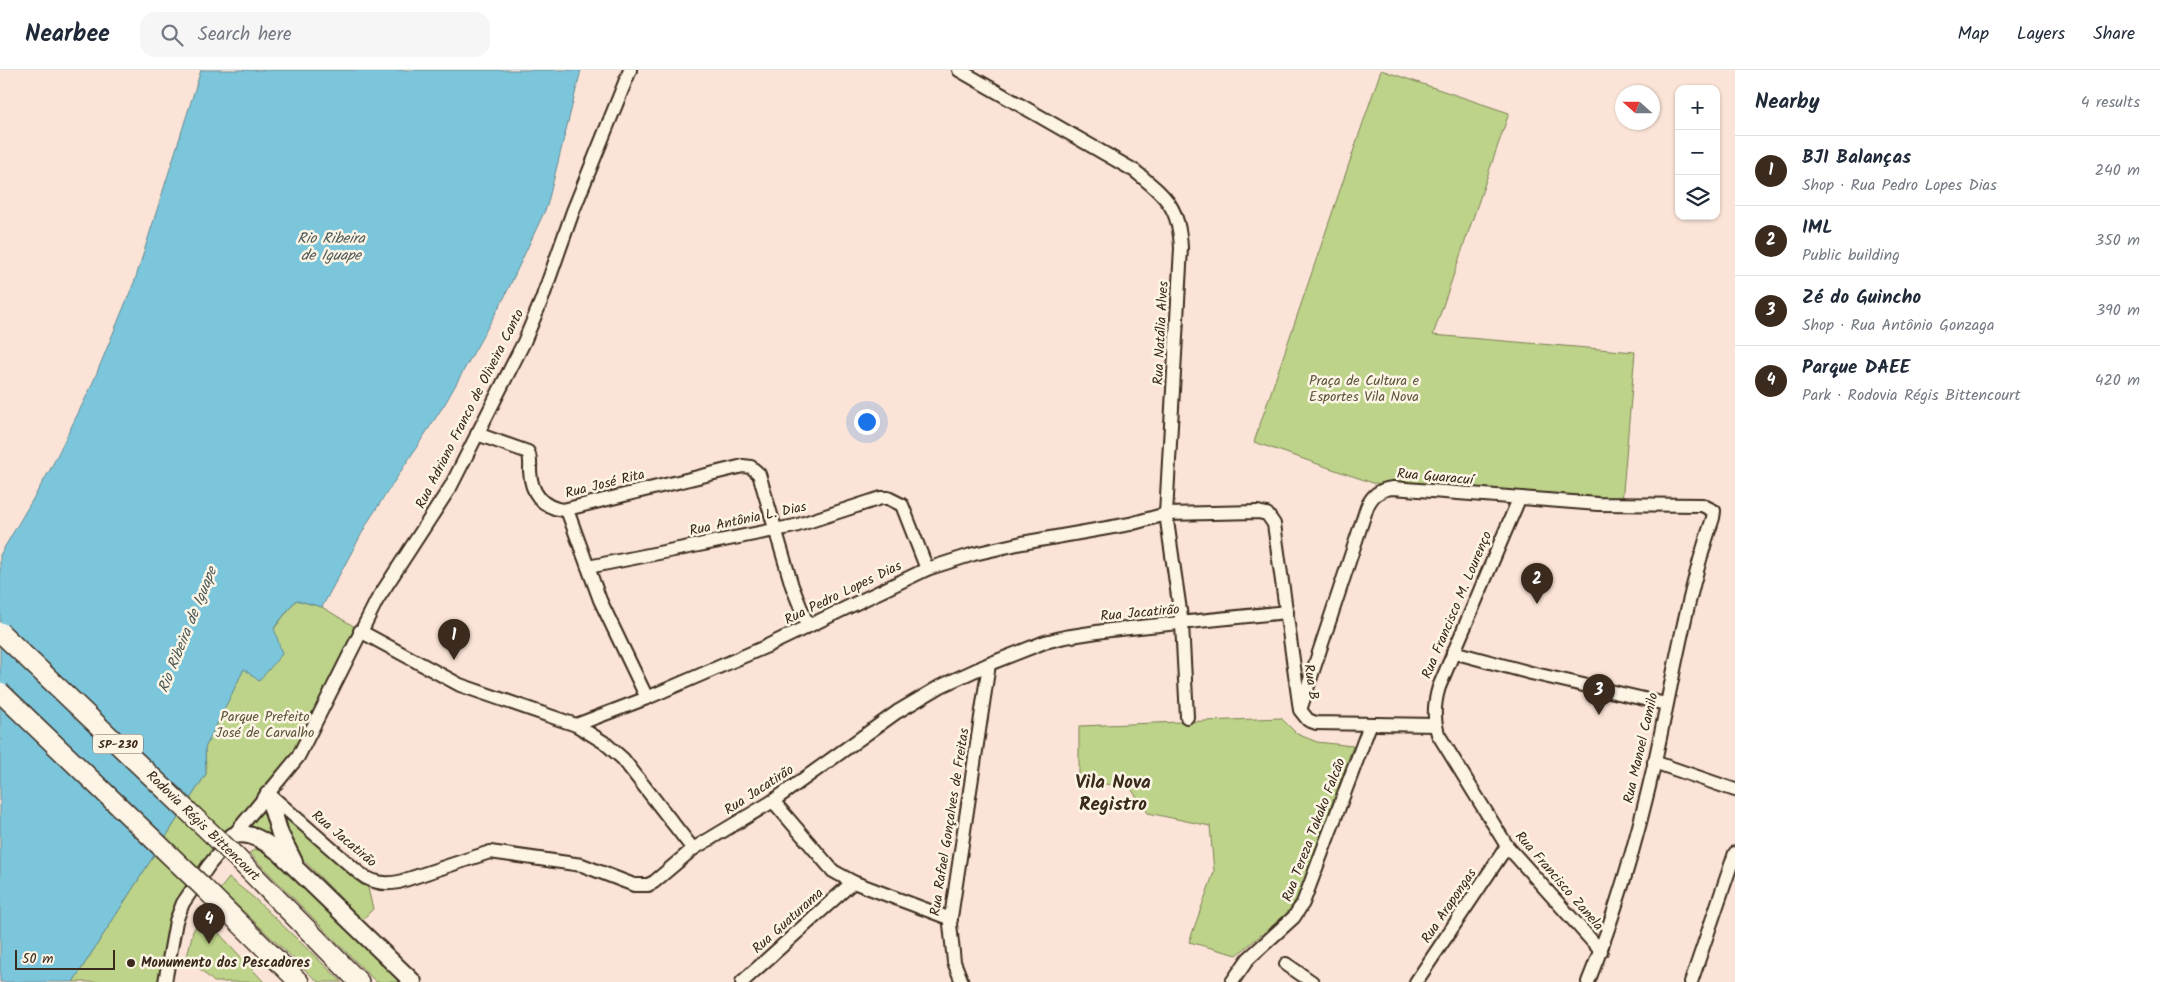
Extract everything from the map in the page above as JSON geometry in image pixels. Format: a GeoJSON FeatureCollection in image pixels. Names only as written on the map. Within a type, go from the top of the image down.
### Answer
{"type":"FeatureCollection","features":[{"type":"Feature","properties":{"kind":"highway","name":"Rodovia Régis Bittencourt"},"geometry":{"type":"LineString","coordinates":[[0,632],[235,856],[359,982]]}},
{"type":"Feature","properties":{"kind":"highway","name":"SP-230"},"geometry":{"type":"LineString","coordinates":[[0,692],[299,982]]}},
{"type":"Feature","properties":{"kind":"highway"},"geometry":{"type":"LineString","coordinates":[[251,935],[282,982]]}},
{"type":"Feature","properties":{"kind":"main road"},"geometry":{"type":"LineString","coordinates":[[268,794],[283,840],[298,870]]}},
{"type":"Feature","properties":{"kind":"main road"},"geometry":{"type":"LineString","coordinates":[[233,836],[245,834],[257,838],[270,846],[298,870],[412,982]]}},
{"type":"Feature","properties":{"kind":"street","name":"Rua Adriano Franco de Oliveira Canto"},"geometry":{"type":"LineString","coordinates":[[165,982],[179,911],[209,865],[298,757],[360,631],[377,600],[436,511],[524,342],[542,299],[573,211],[630,70]]}},
{"type":"Feature","properties":{"kind":"street","name":"Rua Natália Alves"},"geometry":{"type":"LineString","coordinates":[[959,70],[1135,171],[1157,190],[1173,208],[1180,227],[1181,248],[1166,514],[1182,624],[1187,716]]}},
{"type":"Feature","properties":{"kind":"street","name":"Rua José Rita"},"geometry":{"type":"LineString","coordinates":[[477,434],[528,452],[530,456],[531,483],[536,496],[550,506],[567,510],[743,466],[751,467],[759,474],[774,530]]}},
{"type":"Feature","properties":{"kind":"street","name":"Rua Guaracuí"},"geometry":{"type":"LineString","coordinates":[[1300,710],[1367,507],[1375,495],[1385,489],[1393,488],[1598,504],[1702,505],[1714,511],[1713,518]]}},
{"type":"Feature","properties":{"kind":"street","name":"Rua Antônia L. Dias"},"geometry":{"type":"LineString","coordinates":[[588,567],[795,526],[873,499],[888,498],[902,505],[905,510],[927,569]]}},
{"type":"Feature","properties":{"kind":"street","name":"Rua Francisco M. Lourenço"},"geometry":{"type":"LineString","coordinates":[[1436,725],[1437,694],[1453,652],[1519,499]]}},
{"type":"Feature","properties":{"kind":"street"},"geometry":{"type":"LineString","coordinates":[[567,510],[603,608],[647,698]]}},
{"type":"Feature","properties":{"kind":"street","name":"Rua Pedro Lopes Dias"},"geometry":{"type":"LineString","coordinates":[[576,725],[647,698],[765,647],[927,569],[974,554],[1022,543],[1130,524],[1166,514],[1258,512],[1270,517],[1274,524],[1287,612]]}},
{"type":"Feature","properties":{"kind":"street","name":"Rua Manoel Camilo"},"geometry":{"type":"LineString","coordinates":[[1588,982],[1616,909],[1654,762],[1693,582],[1713,518]]}},
{"type":"Feature","properties":{"kind":"street"},"geometry":{"type":"LineString","coordinates":[[774,530],[792,586],[808,626]]}},
{"type":"Feature","properties":{"kind":"street","name":"Rua B"},"geometry":{"type":"LineString","coordinates":[[1287,612],[1300,710],[1308,720],[1316,723],[1436,725]]}},
{"type":"Feature","properties":{"kind":"street","name":"Rua Jacatirão"},"geometry":{"type":"LineString","coordinates":[[268,794],[359,874],[384,884],[399,882],[490,852],[582,866],[625,883],[640,886],[654,882],[694,849],[773,801],[897,712],[941,686],[989,664],[1045,642],[1065,637],[1110,630],[1287,612]]}},
{"type":"Feature","properties":{"kind":"street"},"geometry":{"type":"LineString","coordinates":[[360,631],[460,685],[576,725],[605,743],[623,759],[694,849]]}},
{"type":"Feature","properties":{"kind":"street"},"geometry":{"type":"LineString","coordinates":[[1453,652],[1531,673],[1666,704]]}},
{"type":"Feature","properties":{"kind":"street","name":"Rua Rafael Gonçalves de Freitas"},"geometry":{"type":"LineString","coordinates":[[962,982],[954,962],[951,919],[989,664]]}},
{"type":"Feature","properties":{"kind":"street","name":"Rua Tereza Takako Falcão"},"geometry":{"type":"LineString","coordinates":[[1232,982],[1248,959],[1294,916],[1303,903],[1370,724]]}},
{"type":"Feature","properties":{"kind":"street","name":"Rua Francisco Zanela"},"geometry":{"type":"LineString","coordinates":[[1436,725],[1438,734],[1507,846],[1601,951]]}},
{"type":"Feature","properties":{"kind":"street"},"geometry":{"type":"LineString","coordinates":[[1654,762],[1735,790]]}},
{"type":"Feature","properties":{"kind":"street"},"geometry":{"type":"LineString","coordinates":[[773,801],[833,871],[853,882],[951,919]]}},
{"type":"Feature","properties":{"kind":"street","name":"Rua Arapongas"},"geometry":{"type":"LineString","coordinates":[[1416,982],[1507,846]]}},
{"type":"Feature","properties":{"kind":"street"},"geometry":{"type":"LineString","coordinates":[[1691,982],[1735,854]]}},
{"type":"Feature","properties":{"kind":"street","name":"Rua Guaturama"},"geometry":{"type":"LineString","coordinates":[[742,982],[853,882]]}},
{"type":"Feature","properties":{"kind":"street"},"geometry":{"type":"LineString","coordinates":[[1286,964],[1312,982]]}},
{"type":"Feature","properties":{"kind":"green space","name":"Praça de Cultura e Esportes Vila Nova"},"geometry":{"type":"Polygon","coordinates":[[[1381,70],[1509,113],[1433,335],[1635,352],[1622,503],[1373,483],[1254,442],[1381,70]]]}},
{"type":"Feature","properties":{"kind":"green space","name":"Parque Prefeito José de Carvalho"},"geometry":{"type":"Polygon","coordinates":[[[296,600],[322,607],[360,630],[298,756],[183,901],[163,982],[73,982],[206,774],[205,748],[244,668],[296,600]]]}},
{"type":"Feature","properties":{"kind":"green space"},"geometry":{"type":"Polygon","coordinates":[[[1281,718],[1297,734],[1317,742],[1353,746],[1298,899],[1285,915],[1237,955],[1189,942],[1214,872],[1210,826],[1148,813],[1129,786],[1079,782],[1079,726],[1281,718]]]}},
{"type":"Feature","properties":{"kind":"green space"},"geometry":{"type":"Polygon","coordinates":[[[266,807],[280,846],[247,830],[266,807]]]}},
{"type":"Feature","properties":{"kind":"green space"},"geometry":{"type":"Polygon","coordinates":[[[285,815],[367,884],[373,909],[362,920],[293,849],[285,815]]]}},
{"type":"Feature","properties":{"kind":"green space"},"geometry":{"type":"Polygon","coordinates":[[[254,850],[265,850],[309,889],[399,982],[376,982],[249,853],[254,850]]]}},
{"type":"Feature","properties":{"kind":"green space"},"geometry":{"type":"Polygon","coordinates":[[[229,878],[254,898],[342,982],[318,982],[220,889],[229,878]]]}},
{"type":"Feature","properties":{"kind":"green space"},"geometry":{"type":"Polygon","coordinates":[[[203,916],[264,982],[214,982],[187,957],[193,931],[203,916]]]}},
{"type":"Feature","properties":{"kind":"water","name":"Rio Ribeira de Iguape"},"geometry":{"type":"Polygon","coordinates":[[[201,70],[581,70],[547,206],[504,298],[446,402],[369,520],[322,607],[296,600],[274,628],[282,654],[259,681],[244,669],[205,748],[206,774],[73,982],[0,982],[0,555],[50,470],[91,387],[135,280],[201,70]]]}},
{"type":"Feature","properties":{"kind":"place","name":"IML"},"geometry":{"type":"Point","coordinates":[1537,604]}},
{"type":"Feature","properties":{"kind":"place","name":"BJI Balanças"},"geometry":{"type":"Point","coordinates":[454,660]}},
{"type":"Feature","properties":{"kind":"place","name":"Zé do Guincho"},"geometry":{"type":"Point","coordinates":[1599,715]}},
{"type":"Feature","properties":{"kind":"place","name":"Parque DAEE"},"geometry":{"type":"Point","coordinates":[209,944]}},
{"type":"Feature","properties":{"kind":"place","name":"Monumento dos Pescadores"},"geometry":{"type":"Point","coordinates":[131,963]}},
{"type":"Feature","properties":{"kind":"district","name":"Vila Nova Registro"},"geometry":{"type":"Point","coordinates":[1113,794]}}]}
